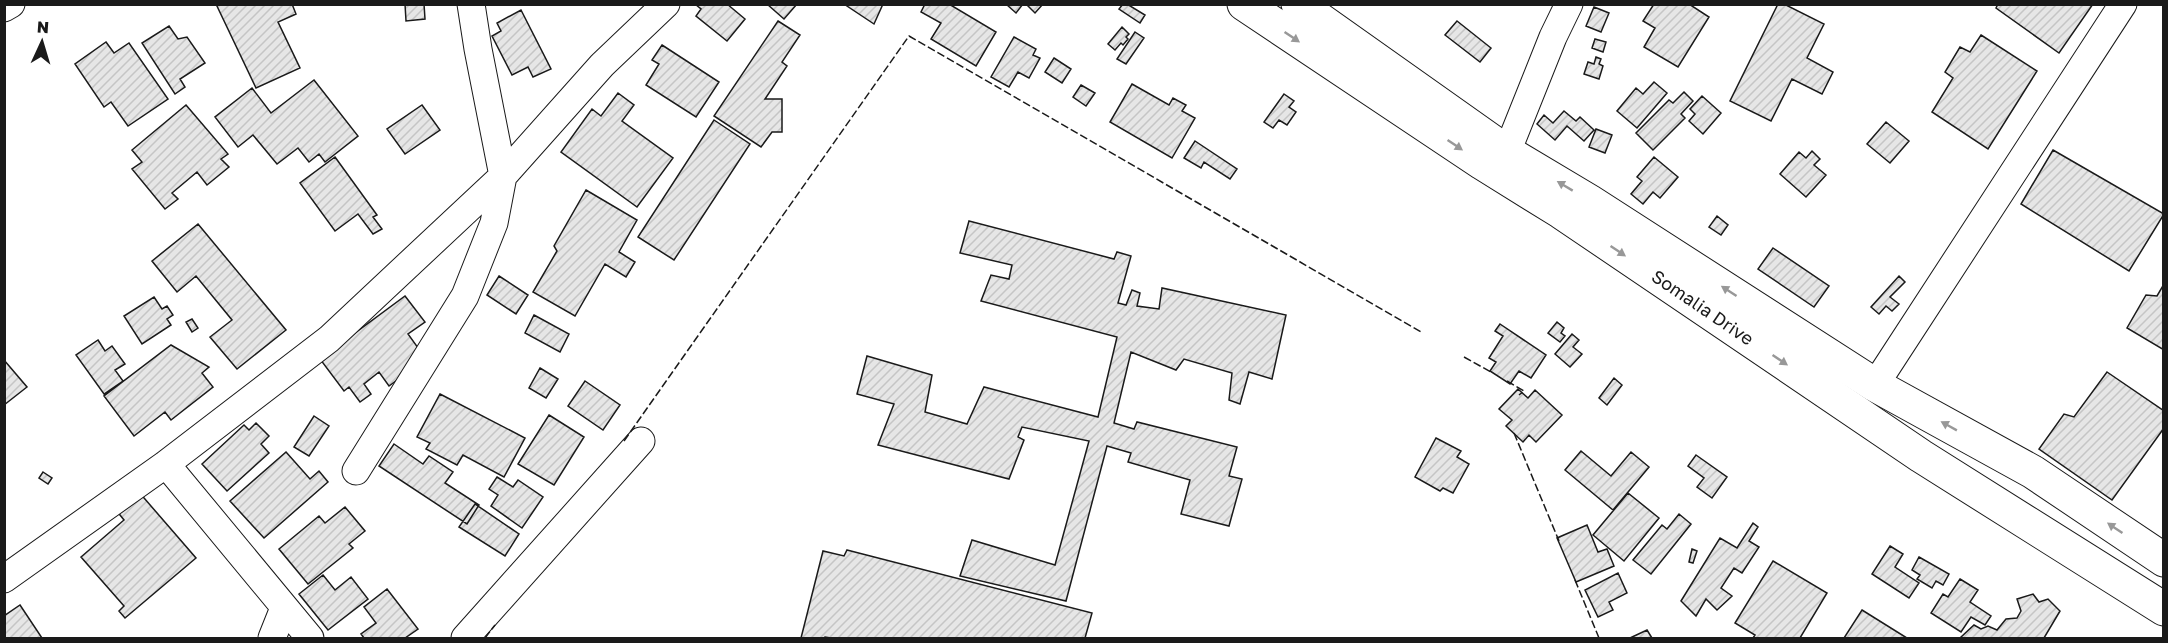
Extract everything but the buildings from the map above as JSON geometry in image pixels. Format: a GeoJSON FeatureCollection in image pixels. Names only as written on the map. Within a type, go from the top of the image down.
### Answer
{"type":"FeatureCollection","features":[{"type":"Feature","properties":{"kind":"main road","name":"Somalia Drive"},"geometry":{"type":"LineString","coordinates":[[1244,4],[1482,163],[1561,212],[1921,456],[2163,609]]}},
{"type":"Feature","properties":{"kind":"main road","name":"Somalia Drive"},"geometry":{"type":"LineString","coordinates":[[1298,4],[1507,153],[1589,201],[1875,385],[2033,472],[2163,560]]}},
{"type":"Feature","properties":{"kind":"street"},"geometry":{"type":"LineString","coordinates":[[4,8],[11,4]]}},
{"type":"Feature","properties":{"kind":"street"},"geometry":{"type":"LineString","coordinates":[[356,471],[465,296],[494,223],[503,176],[471,4]]}},
{"type":"Feature","properties":{"kind":"street"},"geometry":{"type":"LineString","coordinates":[[4,579],[166,464],[329,339],[503,176],[602,65],[666,4]]}},
{"type":"Feature","properties":{"kind":"street"},"geometry":{"type":"LineString","coordinates":[[1507,153],[1553,37],[1569,4]]}},
{"type":"Feature","properties":{"kind":"street"},"geometry":{"type":"LineString","coordinates":[[1875,385],[2123,4]]}},
{"type":"Feature","properties":{"kind":"street"},"geometry":{"type":"LineString","coordinates":[[465,639],[641,441]]}},
{"type":"Feature","properties":{"kind":"street"},"geometry":{"type":"LineString","coordinates":[[166,464],[310,639]]}},
{"type":"Feature","properties":{"kind":"street"},"geometry":{"type":"LineString","coordinates":[[272,639],[284,608]]}},
{"type":"Feature","properties":{"kind":"fence"},"geometry":{"type":"LineString","coordinates":[[624,441],[909,36],[1423,333]]}},
{"type":"Feature","properties":{"kind":"fence"},"geometry":{"type":"LineString","coordinates":[[1464,357],[1491,372]]}},
{"type":"Feature","properties":{"kind":"fence"},"geometry":{"type":"LineString","coordinates":[[1507,381],[1524,391],[1519,395]]}},
{"type":"Feature","properties":{"kind":"fence"},"geometry":{"type":"LineString","coordinates":[[1514,433],[1559,541]]}},
{"type":"Feature","properties":{"kind":"fence"},"geometry":{"type":"LineString","coordinates":[[1575,580],[1599,638]]}},
{"type":"Feature","properties":{"kind":"fence"},"geometry":{"type":"LineString","coordinates":[[485,638],[495,625]]}}]}
